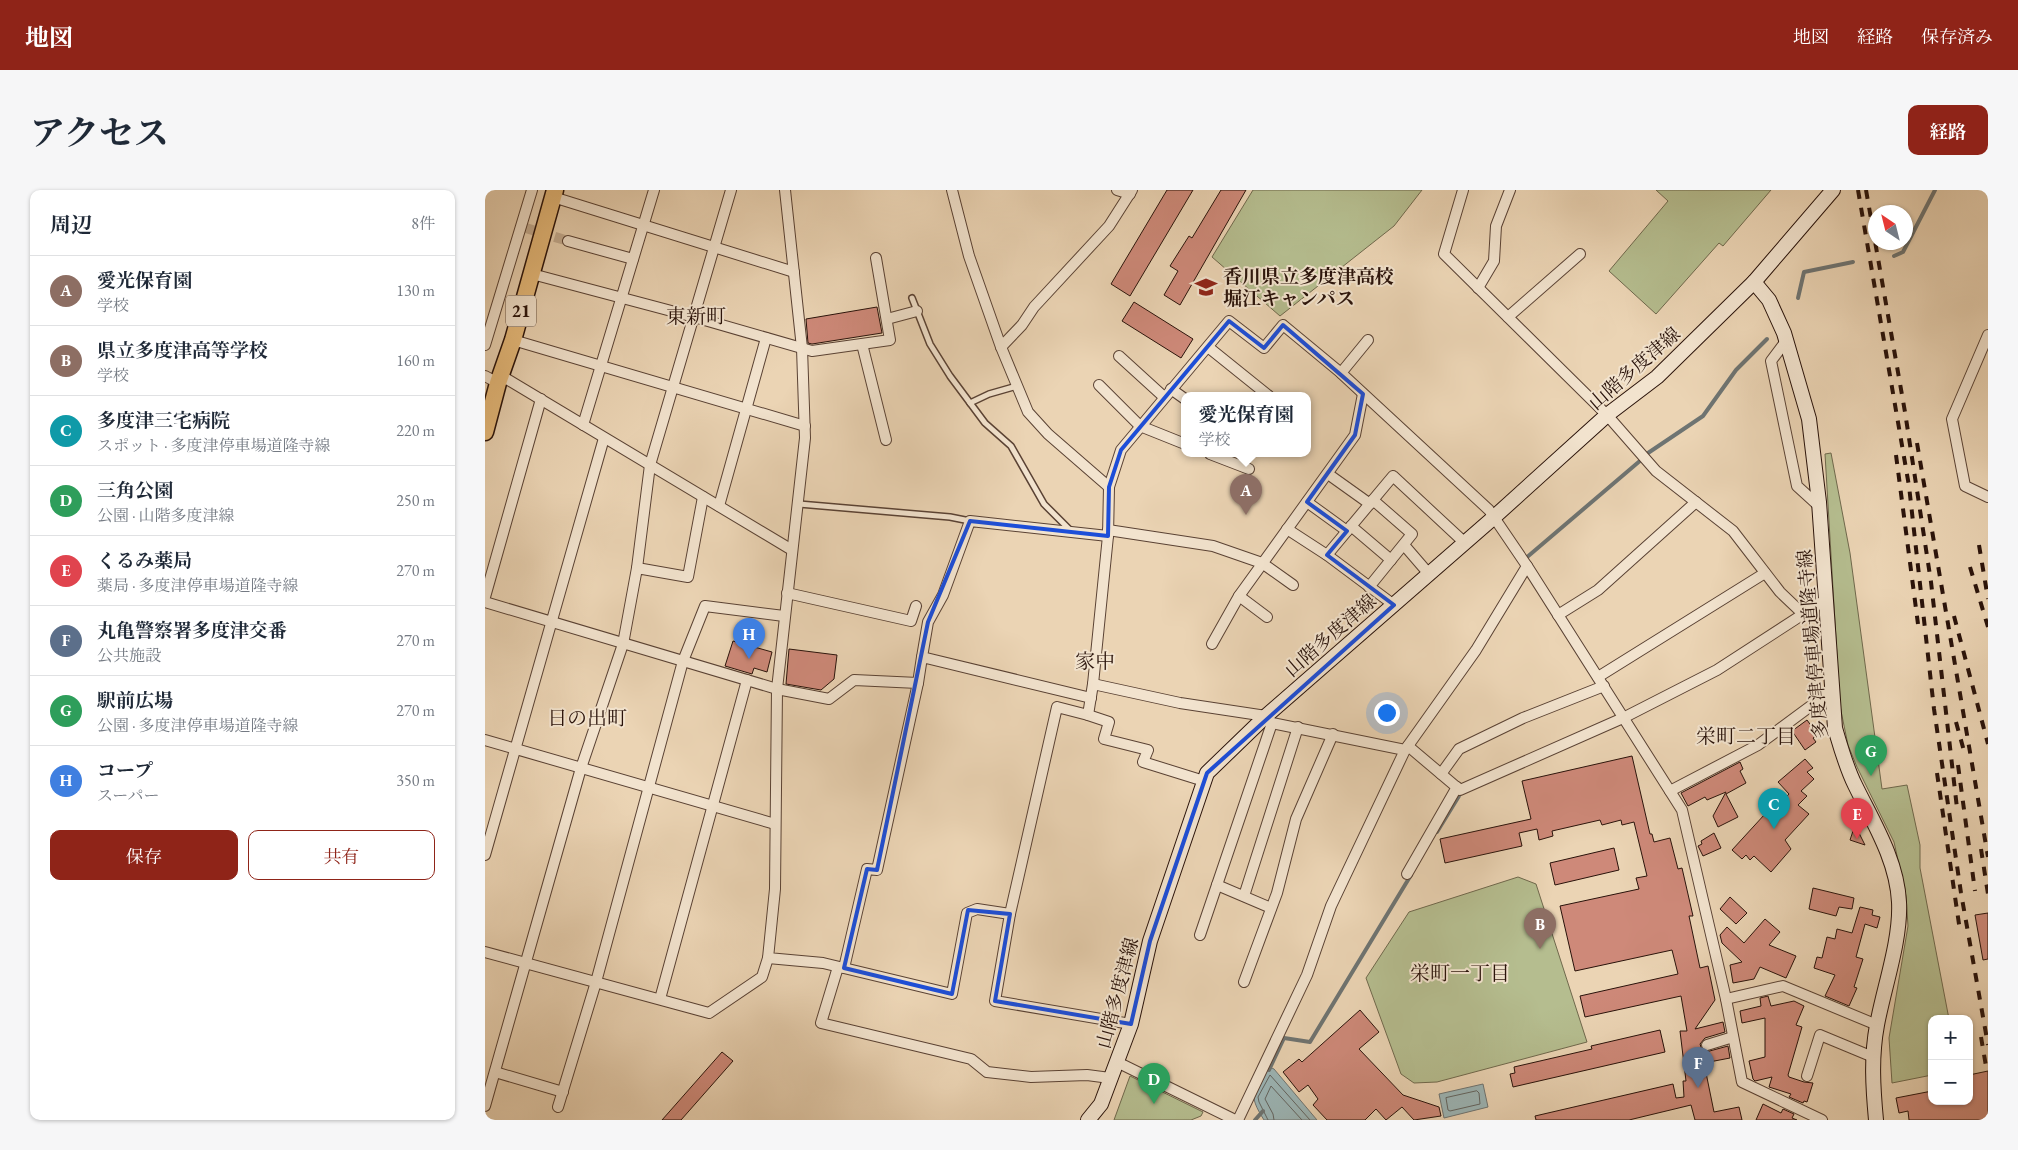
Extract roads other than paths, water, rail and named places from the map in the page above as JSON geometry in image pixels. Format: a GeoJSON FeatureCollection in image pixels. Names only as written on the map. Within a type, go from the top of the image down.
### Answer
{"type":"FeatureCollection","features":[{"type":"Feature","properties":{"kind":"main road","name":"山階多度津線"},"geometry":{"type":"LineString","coordinates":[[1088,1120],[1101,1104],[1131,1024],[1150,941],[1207,772],[1269,719],[1393,605],[1493,519],[1607,415],[1657,377],[1754,282],[1833,190]]}},
{"type":"Feature","properties":{"kind":"main road","name":"21"},"geometry":{"type":"LineString","coordinates":[[485,432],[488,406],[495,378],[513,340],[554,194]]}},
{"type":"Feature","properties":{"kind":"main road","name":"多度津停車場道隆寺線"},"geometry":{"type":"LineString","coordinates":[[1754,282],[1769,300],[1786,341],[1809,419],[1820,507],[1831,692],[1835,728],[1843,756],[1888,854],[1896,878],[1899,901],[1899,925],[1877,1025],[1873,1057],[1873,1082],[1877,1120]]}},
{"type":"Feature","properties":{"kind":"street"},"geometry":{"type":"LineString","coordinates":[[485,345],[523,227],[532,190]]}},
{"type":"Feature","properties":{"kind":"street"},"geometry":{"type":"LineString","coordinates":[[583,425],[654,190]]}},
{"type":"Feature","properties":{"kind":"street"},"geometry":{"type":"LineString","coordinates":[[485,1106],[581,768],[623,644],[637,568],[650,465],[731,190]]}},
{"type":"Feature","properties":{"kind":"street"},"geometry":{"type":"LineString","coordinates":[[485,952],[709,1013],[762,977],[768,958],[775,889],[777,689],[784,616],[799,504],[805,426],[802,348],[785,190]]}},
{"type":"Feature","properties":{"kind":"street"},"geometry":{"type":"LineString","coordinates":[[951,190],[969,256],[1001,347],[1028,412],[1048,434],[1109,487]]}},
{"type":"Feature","properties":{"kind":"street"},"geometry":{"type":"LineString","coordinates":[[1001,347],[1022,325],[1034,307],[1109,226],[1131,192],[1117,190]]}},
{"type":"Feature","properties":{"kind":"street"},"geometry":{"type":"LineString","coordinates":[[1463,190],[1444,254],[1607,415],[1656,471],[1733,531],[1765,574],[1802,613]]}},
{"type":"Feature","properties":{"kind":"street"},"geometry":{"type":"LineString","coordinates":[[1478,288],[1495,262],[1496,226],[1510,190]]}},
{"type":"Feature","properties":{"kind":"street"},"geometry":{"type":"LineString","coordinates":[[554,194],[794,272]]}},
{"type":"Feature","properties":{"kind":"street"},"geometry":{"type":"LineString","coordinates":[[568,241],[633,259]]}},
{"type":"Feature","properties":{"kind":"street"},"geometry":{"type":"LineString","coordinates":[[1509,317],[1580,254]]}},
{"type":"Feature","properties":{"kind":"street"},"geometry":{"type":"LineString","coordinates":[[532,274],[812,350],[890,340],[876,258]]}},
{"type":"Feature","properties":{"kind":"street"},"geometry":{"type":"LineString","coordinates":[[887,319],[917,311]]}},
{"type":"Feature","properties":{"kind":"street"},"geometry":{"type":"LineString","coordinates":[[1088,715],[1093,684],[1108,533],[1109,487],[1121,450],[1229,321],[1264,348],[1283,325],[1341,373],[1489,510],[1493,519],[1527,566],[1682,810],[1726,999],[1742,1082],[1822,1120]]}},
{"type":"Feature","properties":{"kind":"street"},"geometry":{"type":"LineString","coordinates":[[1988,335],[1952,419],[1965,486],[1988,497]]}},
{"type":"Feature","properties":{"kind":"street"},"geometry":{"type":"LineString","coordinates":[[719,506],[766,338]]}},
{"type":"Feature","properties":{"kind":"street"},"geometry":{"type":"LineString","coordinates":[[513,340],[805,426]]}},
{"type":"Feature","properties":{"kind":"street"},"geometry":{"type":"LineString","coordinates":[[1341,373],[1368,340]]}},
{"type":"Feature","properties":{"kind":"street"},"geometry":{"type":"LineString","coordinates":[[1786,341],[1771,362],[1797,486],[1820,507]]}},
{"type":"Feature","properties":{"kind":"street"},"geometry":{"type":"LineString","coordinates":[[862,344],[886,440]]}},
{"type":"Feature","properties":{"kind":"street"},"geometry":{"type":"LineString","coordinates":[[1208,347],[1264,392]]}},
{"type":"Feature","properties":{"kind":"street"},"geometry":{"type":"LineString","coordinates":[[1119,356],[1164,397]]}},
{"type":"Feature","properties":{"kind":"street"},"geometry":{"type":"LineString","coordinates":[[495,378],[541,400],[792,550]]}},
{"type":"Feature","properties":{"kind":"street"},"geometry":{"type":"LineString","coordinates":[[1099,385],[1140,426],[1181,442]]}},
{"type":"Feature","properties":{"kind":"street"},"geometry":{"type":"LineString","coordinates":[[1171,389],[1181,396]]}},
{"type":"Feature","properties":{"kind":"street"},"geometry":{"type":"LineString","coordinates":[[1212,644],[1239,596],[1355,435],[1363,394]]}},
{"type":"Feature","properties":{"kind":"street"},"geometry":{"type":"LineString","coordinates":[[485,597],[541,400]]}},
{"type":"Feature","properties":{"kind":"street"},"geometry":{"type":"LineString","coordinates":[[485,855],[517,749],[604,438]]}},
{"type":"Feature","properties":{"kind":"street"},"geometry":{"type":"LineString","coordinates":[[1218,457],[1249,469]]}},
{"type":"Feature","properties":{"kind":"street"},"geometry":{"type":"LineString","coordinates":[[1328,474],[1371,502],[1413,534],[1369,587]]}},
{"type":"Feature","properties":{"kind":"street"},"geometry":{"type":"LineString","coordinates":[[1327,555],[1393,476],[1465,543]]}},
{"type":"Feature","properties":{"kind":"street"},"geometry":{"type":"LineString","coordinates":[[637,568],[688,577],[703,497]]}},
{"type":"Feature","properties":{"kind":"street"},"geometry":{"type":"LineString","coordinates":[[1307,502],[1349,529],[1391,560]]}},
{"type":"Feature","properties":{"kind":"street"},"geometry":{"type":"LineString","coordinates":[[1558,616],[1597,590],[1696,502]]}},
{"type":"Feature","properties":{"kind":"street"},"geometry":{"type":"LineString","coordinates":[[1110,1078],[1087,1075],[1031,1077],[987,1072],[971,1059],[821,1023],[841,968],[867,869],[877,870],[918,683],[928,622],[943,594],[970,521],[1071,532],[1108,533],[1213,546],[1263,563],[1293,585]]}},
{"type":"Feature","properties":{"kind":"street"},"geometry":{"type":"LineString","coordinates":[[1287,530],[1327,555],[1393,605]]}},
{"type":"Feature","properties":{"kind":"street"},"geometry":{"type":"LineString","coordinates":[[1404,545],[1429,574]]}},
{"type":"Feature","properties":{"kind":"street"},"geometry":{"type":"LineString","coordinates":[[1117,1062],[1236,1120],[1307,975],[1331,906],[1407,748],[1477,650],[1527,566]]}},
{"type":"Feature","properties":{"kind":"street"},"geometry":{"type":"LineString","coordinates":[[1441,774],[1459,749],[1601,681],[1765,574]]}},
{"type":"Feature","properties":{"kind":"street"},"geometry":{"type":"LineString","coordinates":[[787,593],[911,621],[916,606]]}},
{"type":"Feature","properties":{"kind":"street"},"geometry":{"type":"LineString","coordinates":[[1239,596],[1267,617]]}},
{"type":"Feature","properties":{"kind":"street"},"geometry":{"type":"LineString","coordinates":[[1093,684],[1407,748],[1460,790],[1623,718],[1717,670],[1802,613],[1825,600]]}},
{"type":"Feature","properties":{"kind":"street"},"geometry":{"type":"LineString","coordinates":[[485,602],[777,689],[829,699],[853,680],[918,683]]}},
{"type":"Feature","properties":{"kind":"street"},"geometry":{"type":"LineString","coordinates":[[558,1107],[596,982],[683,662],[705,606],[784,616]]}},
{"type":"Feature","properties":{"kind":"street"},"geometry":{"type":"LineString","coordinates":[[922,657],[1091,698]]}},
{"type":"Feature","properties":{"kind":"street"},"geometry":{"type":"LineString","coordinates":[[659,999],[747,680]]}},
{"type":"Feature","properties":{"kind":"street"},"geometry":{"type":"LineString","coordinates":[[1671,791],[1758,745],[1831,692]]}},
{"type":"Feature","properties":{"kind":"street"},"geometry":{"type":"LineString","coordinates":[[1131,1024],[995,1002],[1010,914],[1057,707],[1109,722],[1104,738],[1148,750],[1143,762],[1204,781]]}},
{"type":"Feature","properties":{"kind":"street"},"geometry":{"type":"LineString","coordinates":[[1200,935],[1269,719]]}},
{"type":"Feature","properties":{"kind":"street"},"geometry":{"type":"LineString","coordinates":[[1244,896],[1298,727]]}},
{"type":"Feature","properties":{"kind":"street"},"geometry":{"type":"LineString","coordinates":[[1243,982],[1271,908],[1296,819],[1333,734]]}},
{"type":"Feature","properties":{"kind":"street"},"geometry":{"type":"LineString","coordinates":[[485,740],[775,824]]}},
{"type":"Feature","properties":{"kind":"street"},"geometry":{"type":"LineString","coordinates":[[1407,874],[1457,787]]}},
{"type":"Feature","properties":{"kind":"street"},"geometry":{"type":"LineString","coordinates":[[1217,885],[1271,908]]}},
{"type":"Feature","properties":{"kind":"street"},"geometry":{"type":"LineString","coordinates":[[768,958],[823,963],[952,994],[967,912],[977,909],[1010,914]]}},
{"type":"Feature","properties":{"kind":"street"},"geometry":{"type":"LineString","coordinates":[[1726,999],[1783,986],[1877,1025]]}},
{"type":"Feature","properties":{"kind":"street"},"geometry":{"type":"LineString","coordinates":[[1807,1076],[1820,1035],[1873,1057]]}},
{"type":"Feature","properties":{"kind":"street"},"geometry":{"type":"LineString","coordinates":[[1707,1046],[1733,1038]]}},
{"type":"Feature","properties":{"kind":"street"},"geometry":{"type":"LineString","coordinates":[[495,1072],[563,1092]]}},
{"type":"Feature","properties":{"kind":"lane"},"geometry":{"type":"LineString","coordinates":[[912,298],[930,344],[970,403],[985,423],[1011,446],[1044,504],[1071,532]]}},
{"type":"Feature","properties":{"kind":"lane"},"geometry":{"type":"LineString","coordinates":[[970,403],[989,394],[1017,386]]}},
{"type":"Feature","properties":{"kind":"lane"},"geometry":{"type":"LineString","coordinates":[[799,504],[941,516],[970,521]]}},
{"type":"Feature","properties":{"kind":"water"},"geometry":{"type":"Polygon","coordinates":[[[1267,1066],[1274,1069],[1317,1120],[1264,1120],[1255,1104],[1254,1093],[1267,1066]]]}},
{"type":"Feature","properties":{"kind":"water"},"geometry":{"type":"Polygon","coordinates":[[[1483,1084],[1488,1107],[1444,1118],[1439,1094],[1483,1084]]]}},
{"type":"Feature","properties":{"kind":"waterway"},"geometry":{"type":"LineString","coordinates":[[1894,256],[1903,252],[1935,190]]}},
{"type":"Feature","properties":{"kind":"waterway"},"geometry":{"type":"LineString","coordinates":[[1798,298],[1804,272],[1853,262]]}},
{"type":"Feature","properties":{"kind":"waterway"},"geometry":{"type":"LineString","coordinates":[[1648,453],[1703,416],[1736,370],[1767,339]]}},
{"type":"Feature","properties":{"kind":"waterway"},"geometry":{"type":"LineString","coordinates":[[1526,558],[1641,460]]}},
{"type":"Feature","properties":{"kind":"waterway"},"geometry":{"type":"LineString","coordinates":[[1437,832],[1459,796]]}},
{"type":"Feature","properties":{"kind":"waterway"},"geometry":{"type":"LineString","coordinates":[[1269,1070],[1284,1038],[1310,1042],[1411,875]]}},
{"type":"Feature","properties":{"kind":"waterway"},"geometry":{"type":"LineString","coordinates":[[1255,1120],[1263,1111]]}},
{"type":"Feature","properties":{"kind":"tunnel"},"geometry":{"type":"LineString","coordinates":[[526,228],[568,241]]}},
{"type":"Feature","properties":{"kind":"railway"},"geometry":{"type":"LineString","coordinates":[[1858,190],[1909,486],[1934,709],[1961,893],[1988,1045]]}},
{"type":"Feature","properties":{"kind":"railway"},"geometry":{"type":"LineString","coordinates":[[1866,190],[1905,412],[1931,582],[1957,808]]}},
{"type":"Feature","properties":{"kind":"railway"},"geometry":{"type":"LineString","coordinates":[[1917,443],[1988,857]]}},
{"type":"Feature","properties":{"kind":"railway"},"geometry":{"type":"LineString","coordinates":[[1896,455],[1918,624]]}},
{"type":"Feature","properties":{"kind":"railway"},"geometry":{"type":"LineString","coordinates":[[1979,545],[1988,599]]}},
{"type":"Feature","properties":{"kind":"railway"},"geometry":{"type":"LineString","coordinates":[[1970,567],[1988,627]]}},
{"type":"Feature","properties":{"kind":"railway"},"geometry":{"type":"LineString","coordinates":[[1954,616],[1988,744]]}},
{"type":"Feature","properties":{"kind":"railway"},"geometry":{"type":"LineString","coordinates":[[1956,722],[1964,751]]}},
{"type":"Feature","properties":{"kind":"railway"},"geometry":{"type":"LineString","coordinates":[[1958,765],[1975,891]]}},
{"type":"Feature","properties":{"kind":"railway"},"geometry":{"type":"LineString","coordinates":[[1937,773],[1960,931]]}},
{"type":"Feature","properties":{"kind":"railway"},"geometry":{"type":"LineString","coordinates":[[1981,849],[1988,894]]}},
{"type":"Feature","properties":{"kind":"railway"},"geometry":{"type":"LineString","coordinates":[[1981,1037],[1987,1072]]}},
{"type":"Feature","properties":{"kind":"place","name":"香川県立多度津高校 堀江キャンパス"},"geometry":{"type":"Point","coordinates":[1206,287]}},
{"type":"Feature","properties":{"kind":"place","name":"愛光保育園"},"geometry":{"type":"Point","coordinates":[1246,515]}},
{"type":"Feature","properties":{"kind":"place","name":"コープ"},"geometry":{"type":"Point","coordinates":[749,659]}},
{"type":"Feature","properties":{"kind":"place","name":"駅前広場"},"geometry":{"type":"Point","coordinates":[1871,776]}},
{"type":"Feature","properties":{"kind":"place","name":"多度津三宅病院"},"geometry":{"type":"Point","coordinates":[1774,829]}},
{"type":"Feature","properties":{"kind":"place","name":"くるみ薬局"},"geometry":{"type":"Point","coordinates":[1857,839]}},
{"type":"Feature","properties":{"kind":"place","name":"県立多度津高等学校"},"geometry":{"type":"Point","coordinates":[1540,949]}},
{"type":"Feature","properties":{"kind":"place","name":"丸亀警察署多度津交番"},"geometry":{"type":"Point","coordinates":[1698,1088]}},
{"type":"Feature","properties":{"kind":"place","name":"三角公園"},"geometry":{"type":"Point","coordinates":[1154,1104]}},
{"type":"Feature","properties":{"kind":"district","name":"東新町"},"geometry":{"type":"Point","coordinates":[696,316]}},
{"type":"Feature","properties":{"kind":"district","name":"家中"},"geometry":{"type":"Point","coordinates":[1095,661]}},
{"type":"Feature","properties":{"kind":"district","name":"日の出町"},"geometry":{"type":"Point","coordinates":[587,718]}},
{"type":"Feature","properties":{"kind":"district","name":"栄町二丁目"},"geometry":{"type":"Point","coordinates":[1746,736]}},
{"type":"Feature","properties":{"kind":"district","name":"栄町一丁目"},"geometry":{"type":"Point","coordinates":[1460,973]}}]}
